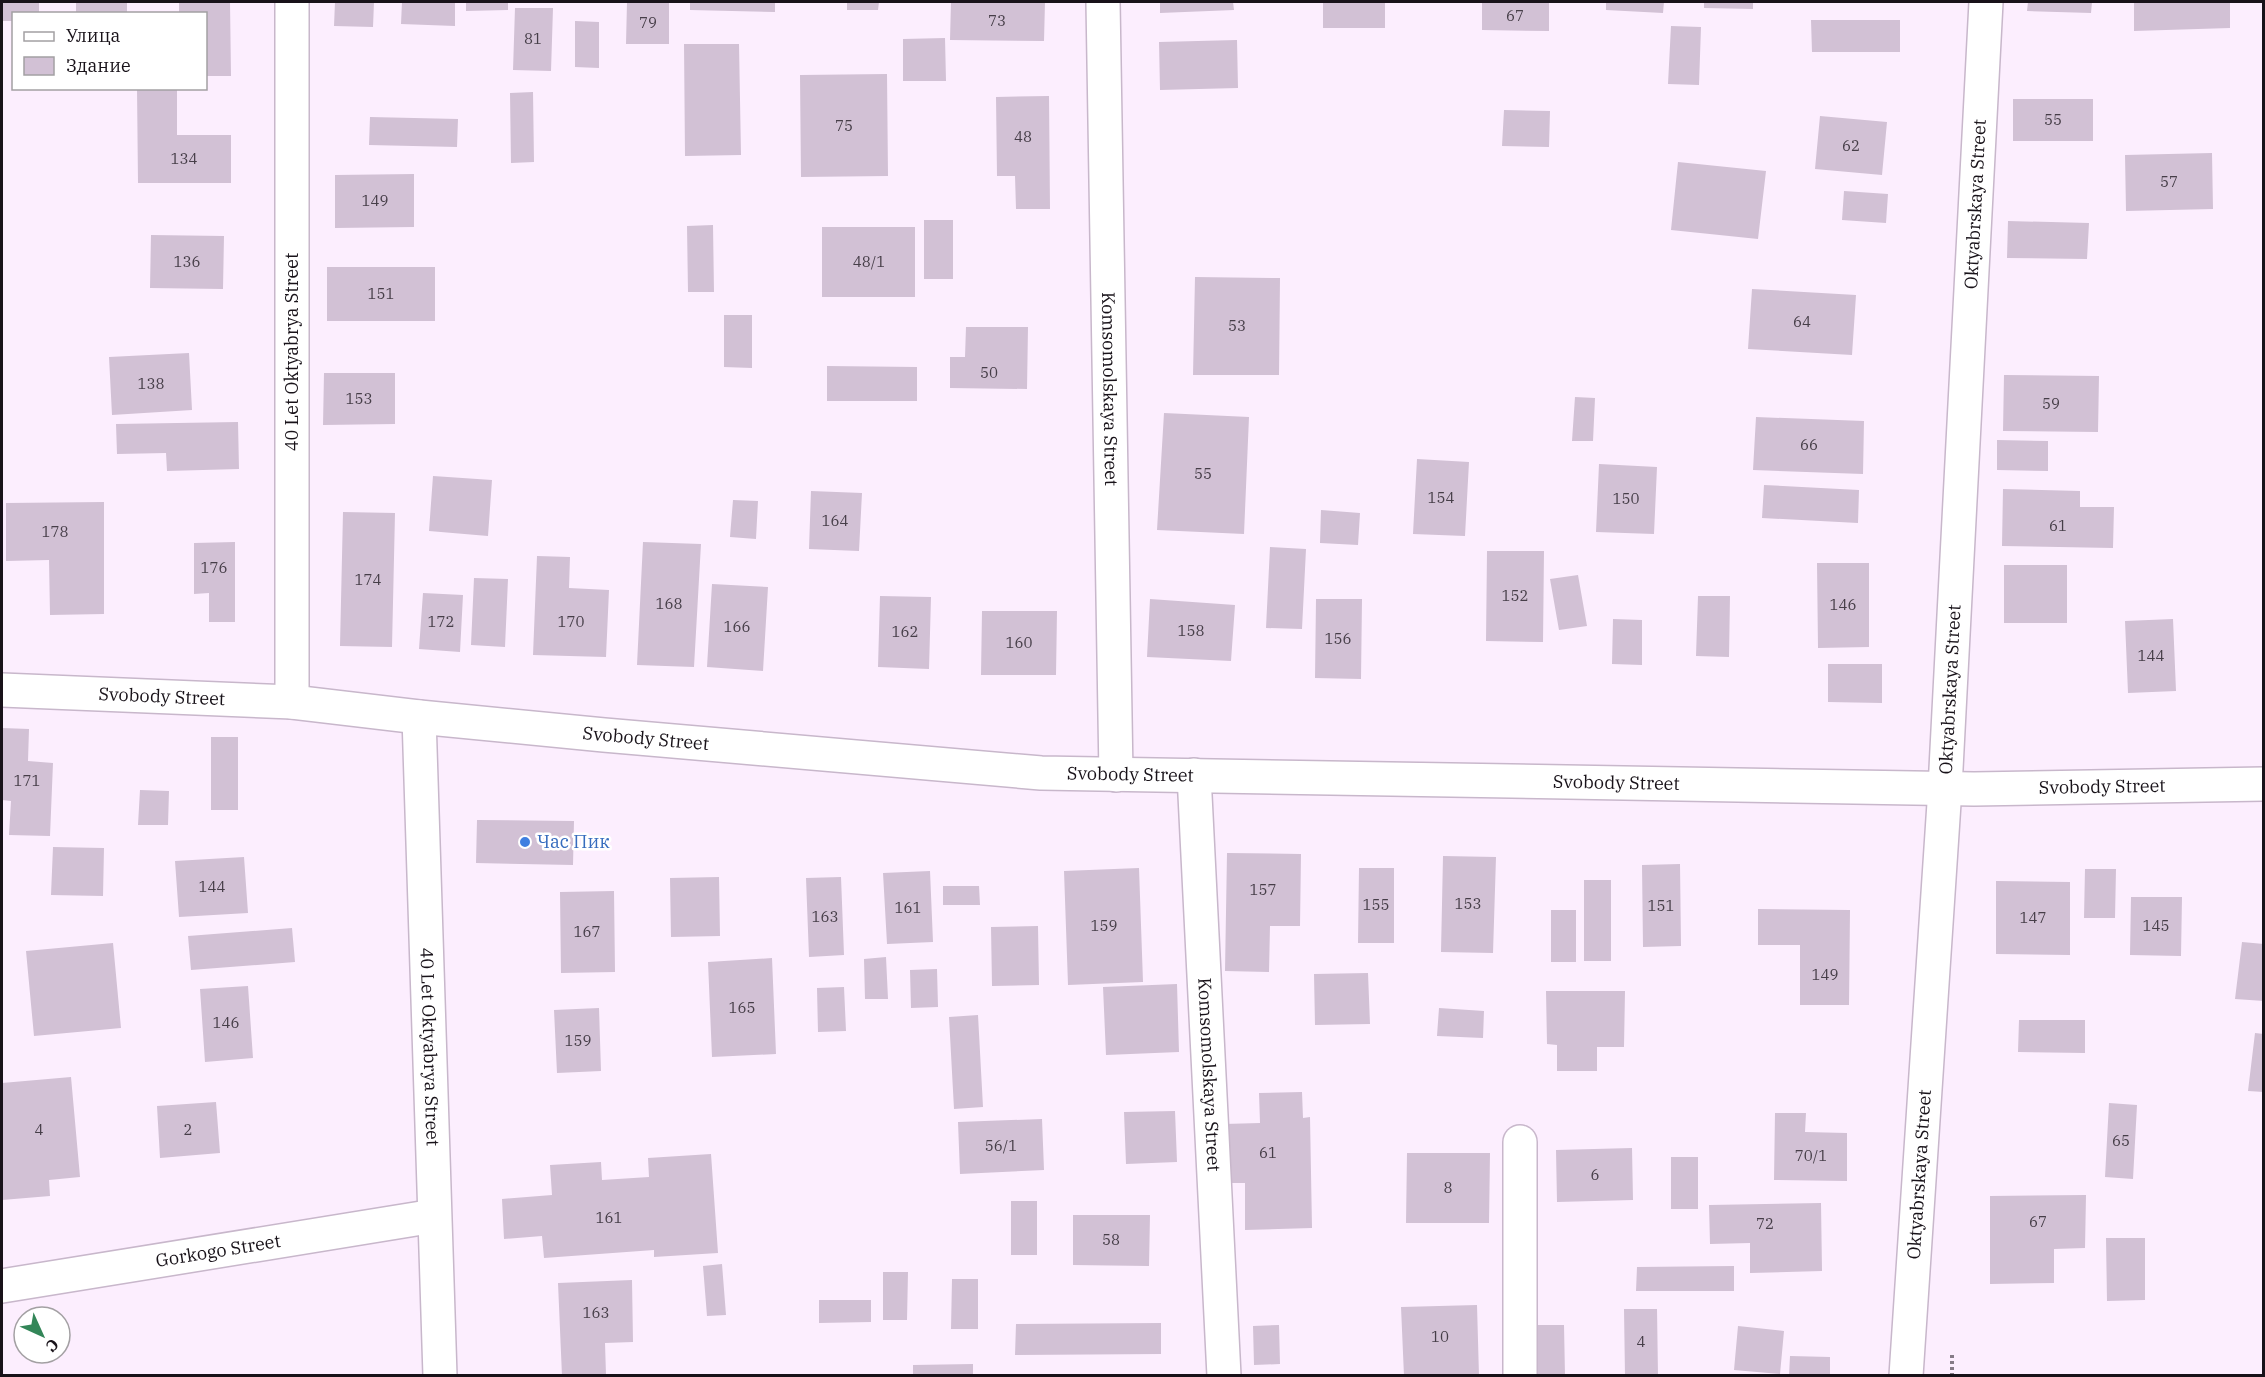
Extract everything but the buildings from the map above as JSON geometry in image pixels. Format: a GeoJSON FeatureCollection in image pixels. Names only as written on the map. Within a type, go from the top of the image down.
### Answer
{"type":"FeatureCollection","features":[{"type":"Feature","properties":{"kind":"street","name":"40 Let Oktyabrya Street"},"geometry":{"type":"LineString","coordinates":[[292,2],[292,702]]}},
{"type":"Feature","properties":{"kind":"street","name":"Komsomolskaya Street"},"geometry":{"type":"LineString","coordinates":[[1103,2],[1116,776]]}},
{"type":"Feature","properties":{"kind":"street","name":"Oktyabrskaya Street"},"geometry":{"type":"LineString","coordinates":[[1906,1376],[1945,788],[1986,2]]}},
{"type":"Feature","properties":{"kind":"street","name":"Svobody Street"},"geometry":{"type":"LineString","coordinates":[[2,690],[292,702],[616,736],[1017,771],[1116,776],[1194,774],[1945,788],[2264,784]]}},
{"type":"Feature","properties":{"kind":"street","name":"40 Let Oktyabrya Street"},"geometry":{"type":"LineString","coordinates":[[419,717],[440,1376]]}},
{"type":"Feature","properties":{"kind":"street","name":"Komsomolskaya Street"},"geometry":{"type":"LineString","coordinates":[[1194,774],[1224,1376]]}},
{"type":"Feature","properties":{"kind":"street"},"geometry":{"type":"LineString","coordinates":[[1520,1142],[1520,1376]]}},
{"type":"Feature","properties":{"kind":"street","name":"Gorkogo Street"},"geometry":{"type":"LineString","coordinates":[[2,1286],[434,1216]]}},
{"type":"Feature","properties":{"kind":"place","name":"Час Пик"},"geometry":{"type":"Point","coordinates":[525,842]}}]}
